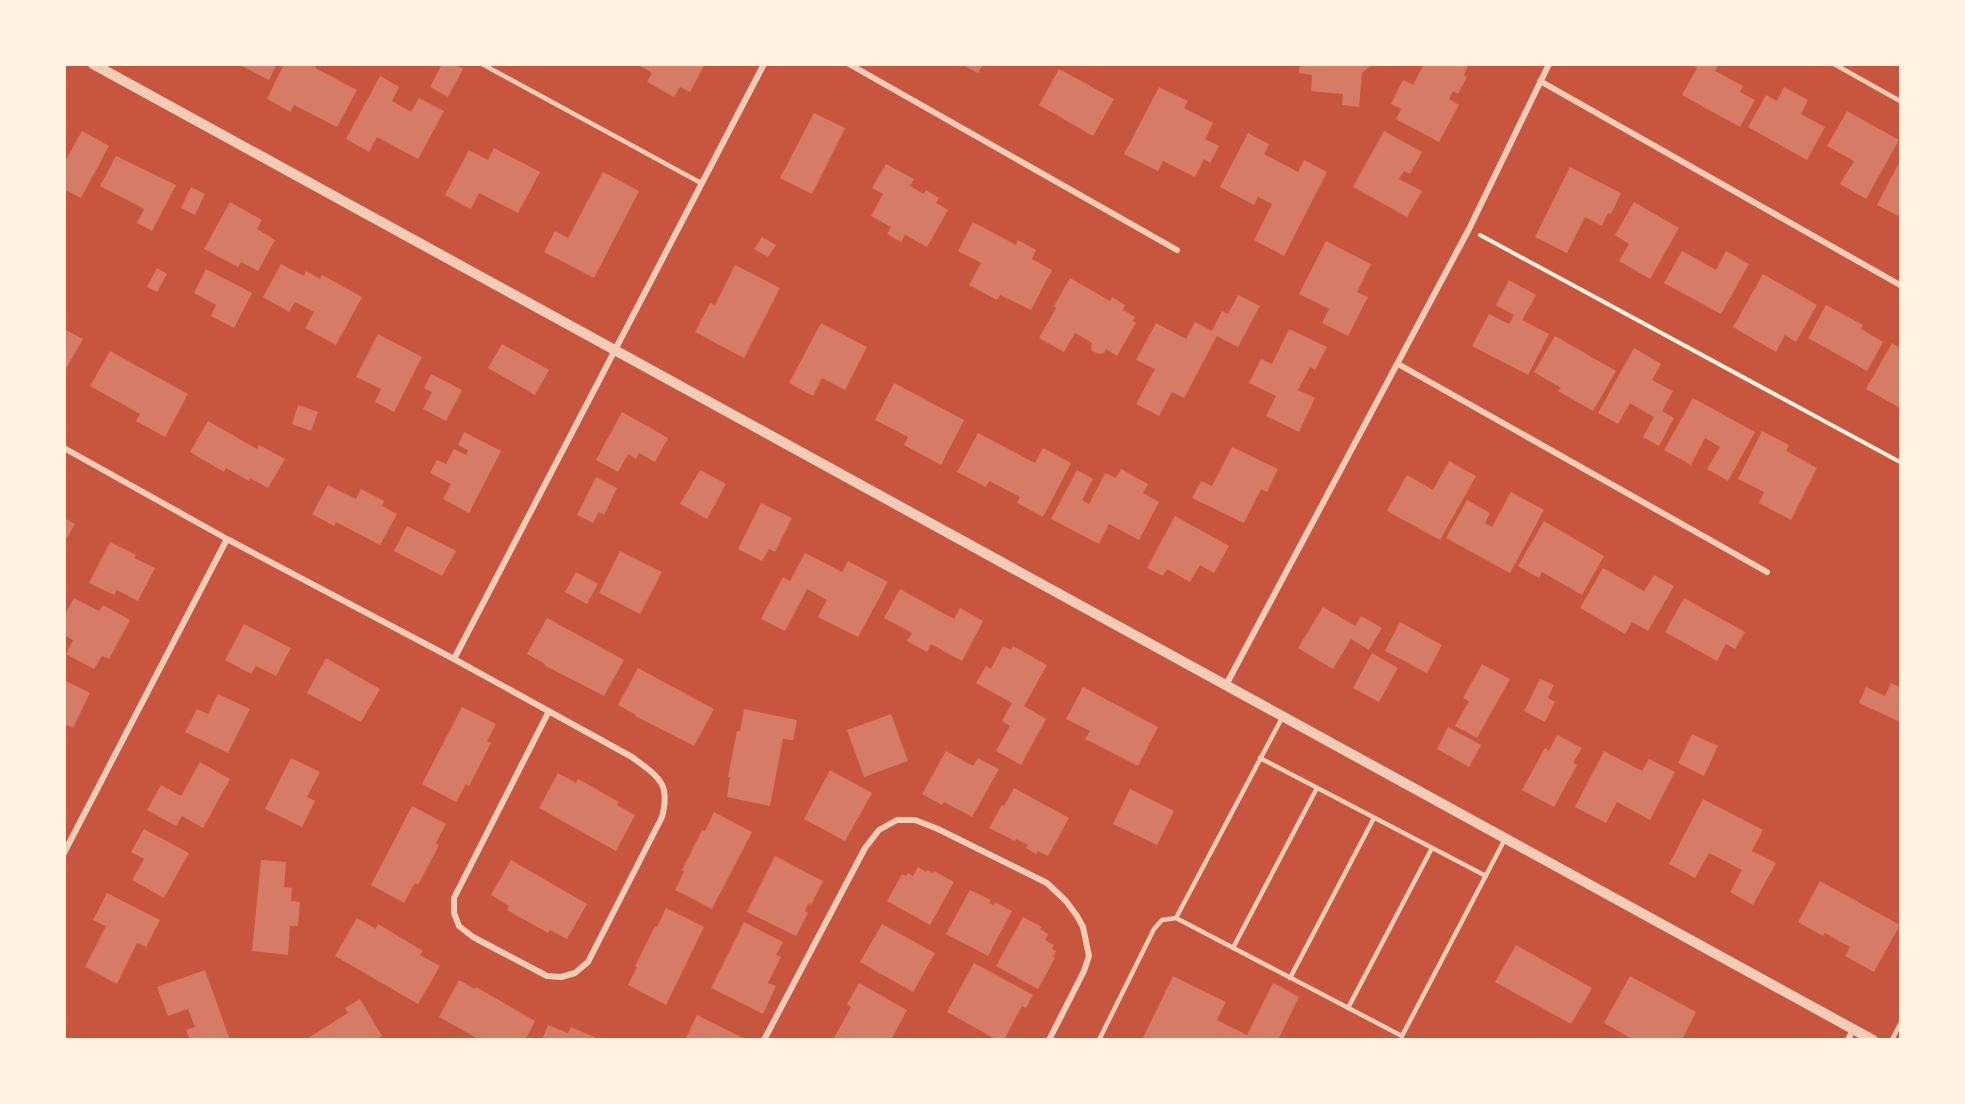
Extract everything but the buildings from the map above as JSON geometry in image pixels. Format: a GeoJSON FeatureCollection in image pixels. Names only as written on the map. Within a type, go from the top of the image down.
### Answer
{"type":"FeatureCollection","features":[{"type":"Feature","properties":{"kind":"street"},"geometry":{"type":"LineString","coordinates":[[93,64],[615,348],[1873,1040]]}},
{"type":"Feature","properties":{"kind":"street"},"geometry":{"type":"LineString","coordinates":[[454,659],[764,64]]}},
{"type":"Feature","properties":{"kind":"street"},"geometry":{"type":"LineString","coordinates":[[849,64],[1177,250]]}},
{"type":"Feature","properties":{"kind":"street"},"geometry":{"type":"LineString","coordinates":[[1226,685],[1469,229],[1549,64]]}},
{"type":"Feature","properties":{"kind":"street"},"geometry":{"type":"LineString","coordinates":[[1540,81],[1900,285]]}},
{"type":"Feature","properties":{"kind":"street"},"geometry":{"type":"LineString","coordinates":[[1398,364],[1767,572]]}},
{"type":"Feature","properties":{"kind":"street"},"geometry":{"type":"LineString","coordinates":[[64,448],[227,539],[549,711],[640,763],[656,775],[664,786],[667,799],[662,817],[588,962],[576,973],[561,977],[547,976],[473,937],[459,926],[454,913],[454,898],[549,711]]}},
{"type":"Feature","properties":{"kind":"street"},"geometry":{"type":"LineString","coordinates":[[64,853],[227,539]]}},
{"type":"Feature","properties":{"kind":"street"},"geometry":{"type":"LineString","coordinates":[[764,1040],[865,848],[879,830],[897,820],[915,820],[939,829],[1047,883],[1066,901],[1077,916],[1083,927],[1089,956],[1084,971],[1049,1040]]}},
{"type":"Feature","properties":{"kind":"street"},"geometry":{"type":"LineString","coordinates":[[1848,1040],[1853,1029]]}},
{"type":"Feature","properties":{"kind":"lane"},"geometry":{"type":"LineString","coordinates":[[482,64],[701,183]]}},
{"type":"Feature","properties":{"kind":"lane"},"geometry":{"type":"LineString","coordinates":[[1834,64],[1900,101]]}},
{"type":"Feature","properties":{"kind":"lane"},"geometry":{"type":"LineString","coordinates":[[1176,918],[1282,716]]}},
{"type":"Feature","properties":{"kind":"lane"},"geometry":{"type":"LineString","coordinates":[[1260,758],[1486,876]]}},
{"type":"Feature","properties":{"kind":"lane"},"geometry":{"type":"LineString","coordinates":[[1233,948],[1317,788]]}},
{"type":"Feature","properties":{"kind":"lane"},"geometry":{"type":"LineString","coordinates":[[1290,978],[1374,818]]}},
{"type":"Feature","properties":{"kind":"lane"},"geometry":{"type":"LineString","coordinates":[[1099,1040],[1154,929],[1162,920],[1176,918],[1402,1036],[1506,839]]}},
{"type":"Feature","properties":{"kind":"lane"},"geometry":{"type":"LineString","coordinates":[[1348,1008],[1432,848]]}},
{"type":"Feature","properties":{"kind":"lane"},"geometry":{"type":"LineString","coordinates":[[1892,1040],[1900,1024]]}},
{"type":"Feature","properties":{"kind":"path"},"geometry":{"type":"LineString","coordinates":[[1469,229],[1900,462]]}}]}
